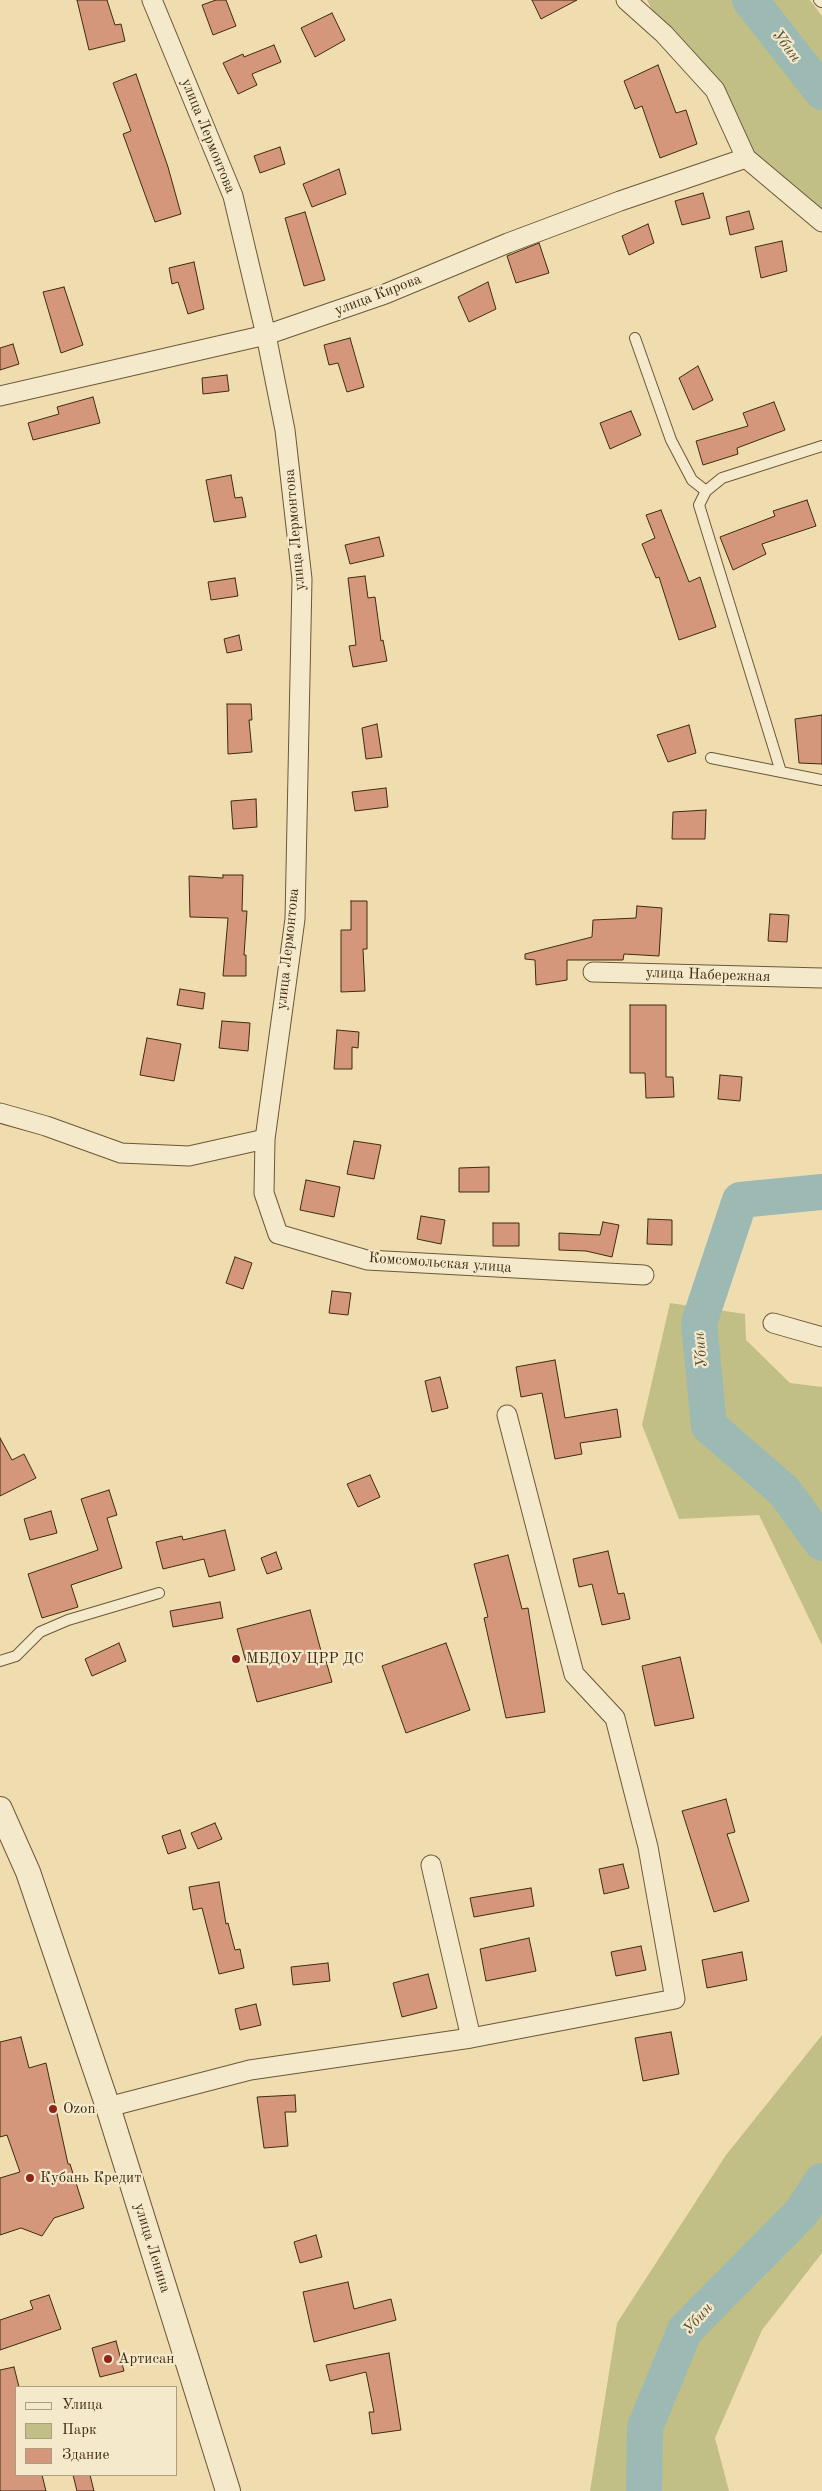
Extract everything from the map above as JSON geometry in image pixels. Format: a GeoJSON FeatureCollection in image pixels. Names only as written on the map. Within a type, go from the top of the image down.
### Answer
{"type":"FeatureCollection","features":[{"type":"Feature","properties":{"kind":"street","name":"улица Лермонтова"},"geometry":{"type":"LineString","coordinates":[[152,0],[232,196],[266,335],[285,430],[302,579],[295,918],[264,1139]]}},
{"type":"Feature","properties":{"kind":"street"},"geometry":{"type":"LineString","coordinates":[[626,0],[664,34],[715,90],[746,158],[822,222]]}},
{"type":"Feature","properties":{"kind":"street","name":"улица Кирова"},"geometry":{"type":"LineString","coordinates":[[0,396],[266,335],[385,294],[508,243],[620,201],[746,158]]}},
{"type":"Feature","properties":{"kind":"street","name":"улица Набережная"},"geometry":{"type":"LineString","coordinates":[[593,972],[822,978]]}},
{"type":"Feature","properties":{"kind":"street"},"geometry":{"type":"LineString","coordinates":[[0,1113],[46,1126],[121,1153],[189,1156],[264,1139]]}},
{"type":"Feature","properties":{"kind":"street","name":"Комсомольская улица"},"geometry":{"type":"LineString","coordinates":[[264,1139],[264,1193],[278,1234],[367,1260],[644,1275]]}},
{"type":"Feature","properties":{"kind":"street"},"geometry":{"type":"LineString","coordinates":[[773,1323],[822,1337]]}},
{"type":"Feature","properties":{"kind":"street"},"geometry":{"type":"LineString","coordinates":[[108,2107],[250,2070],[471,2038],[675,1999],[648,1847],[615,1718],[574,1674],[508,1415]]}},
{"type":"Feature","properties":{"kind":"street","name":"улица Ленина"},"geometry":{"type":"LineString","coordinates":[[0,1809],[28,1872],[108,2107],[228,2491]]}},
{"type":"Feature","properties":{"kind":"street"},"geometry":{"type":"LineString","coordinates":[[431,1865],[471,2038]]}},
{"type":"Feature","properties":{"kind":"lane"},"geometry":{"type":"LineString","coordinates":[[635,338],[671,440],[692,480],[706,491]]}},
{"type":"Feature","properties":{"kind":"lane"},"geometry":{"type":"LineString","coordinates":[[781,772],[699,505],[706,491],[722,478],[822,446]]}},
{"type":"Feature","properties":{"kind":"lane"},"geometry":{"type":"LineString","coordinates":[[711,758],[822,780]]}},
{"type":"Feature","properties":{"kind":"lane"},"geometry":{"type":"LineString","coordinates":[[0,1661],[16,1656],[40,1632],[68,1620],[159,1593]]}},
{"type":"Feature","properties":{"kind":"green space"},"geometry":{"type":"Polygon","coordinates":[[[647,0],[810,0],[822,16],[822,222],[746,158],[715,90],[664,34],[647,0]]]}},
{"type":"Feature","properties":{"kind":"green space"},"geometry":{"type":"Polygon","coordinates":[[[670,1303],[745,1314],[746,1340],[790,1383],[822,1387],[822,1645],[759,1515],[679,1519],[642,1425],[670,1303]]]}},
{"type":"Feature","properties":{"kind":"green space"},"geometry":{"type":"Polygon","coordinates":[[[822,2035],[822,2253],[762,2330],[715,2438],[729,2491],[590,2491],[617,2323],[726,2155],[822,2035]]]}},
{"type":"Feature","properties":{"kind":"building"},"geometry":{"type":"Polygon","coordinates":[[[77,0],[107,0],[115,25],[121,24],[125,41],[89,50],[77,0]]]}},
{"type":"Feature","properties":{"kind":"building"},"geometry":{"type":"Polygon","coordinates":[[[216,0],[226,0],[236,26],[213,35],[202,5],[216,0]]]}},
{"type":"Feature","properties":{"kind":"building"},"geometry":{"type":"Polygon","coordinates":[[[532,0],[577,0],[541,19],[532,0]]]}},
{"type":"Feature","properties":{"kind":"building"},"geometry":{"type":"Polygon","coordinates":[[[332,13],[345,40],[315,57],[301,28],[332,13]]]}},
{"type":"Feature","properties":{"kind":"building"},"geometry":{"type":"Polygon","coordinates":[[[274,45],[281,62],[252,74],[257,85],[238,94],[223,63],[243,54],[244,57],[274,45]]]}},
{"type":"Feature","properties":{"kind":"building"},"geometry":{"type":"Polygon","coordinates":[[[658,65],[676,113],[686,110],[697,144],[660,158],[642,106],[635,109],[624,81],[658,65]]]}},
{"type":"Feature","properties":{"kind":"building"},"geometry":{"type":"Polygon","coordinates":[[[136,74],[168,167],[181,214],[155,222],[123,134],[131,131],[113,83],[136,74]]]}},
{"type":"Feature","properties":{"kind":"building"},"geometry":{"type":"Polygon","coordinates":[[[280,147],[285,164],[260,173],[254,156],[280,147]]]}},
{"type":"Feature","properties":{"kind":"building"},"geometry":{"type":"Polygon","coordinates":[[[339,169],[346,194],[312,207],[303,184],[339,169]]]}},
{"type":"Feature","properties":{"kind":"building"},"geometry":{"type":"Polygon","coordinates":[[[703,193],[710,218],[682,225],[675,201],[703,193]]]}},
{"type":"Feature","properties":{"kind":"building"},"geometry":{"type":"Polygon","coordinates":[[[749,211],[754,229],[730,235],[726,217],[749,211]]]}},
{"type":"Feature","properties":{"kind":"building"},"geometry":{"type":"Polygon","coordinates":[[[305,212],[325,280],[304,286],[285,218],[305,212]]]}},
{"type":"Feature","properties":{"kind":"building"},"geometry":{"type":"Polygon","coordinates":[[[648,224],[654,243],[629,255],[622,236],[648,224]]]}},
{"type":"Feature","properties":{"kind":"building"},"geometry":{"type":"Polygon","coordinates":[[[782,241],[787,271],[761,278],[755,247],[782,241]]]}},
{"type":"Feature","properties":{"kind":"building"},"geometry":{"type":"Polygon","coordinates":[[[539,243],[549,273],[516,283],[507,256],[539,243]]]}},
{"type":"Feature","properties":{"kind":"building"},"geometry":{"type":"Polygon","coordinates":[[[194,262],[204,309],[188,314],[178,282],[172,284],[169,268],[194,262]]]}},
{"type":"Feature","properties":{"kind":"building"},"geometry":{"type":"Polygon","coordinates":[[[488,282],[496,309],[469,322],[458,297],[488,282]]]}},
{"type":"Feature","properties":{"kind":"building"},"geometry":{"type":"Polygon","coordinates":[[[64,287],[83,345],[61,353],[43,292],[64,287]]]}},
{"type":"Feature","properties":{"kind":"building"},"geometry":{"type":"Polygon","coordinates":[[[350,338],[364,387],[347,392],[338,363],[329,365],[324,345],[350,338]]]}},
{"type":"Feature","properties":{"kind":"building"},"geometry":{"type":"Polygon","coordinates":[[[13,344],[19,364],[0,370],[0,348],[13,344]]]}},
{"type":"Feature","properties":{"kind":"building"},"geometry":{"type":"Polygon","coordinates":[[[698,366],[713,400],[693,410],[679,378],[698,366]]]}},
{"type":"Feature","properties":{"kind":"building"},"geometry":{"type":"Polygon","coordinates":[[[227,375],[229,391],[203,394],[202,378],[227,375]]]}},
{"type":"Feature","properties":{"kind":"building"},"geometry":{"type":"Polygon","coordinates":[[[93,397],[100,423],[33,440],[28,423],[59,414],[57,407],[93,397]]]}},
{"type":"Feature","properties":{"kind":"building"},"geometry":{"type":"Polygon","coordinates":[[[774,402],[785,430],[737,448],[738,454],[703,465],[696,441],[748,426],[743,413],[774,402]]]}},
{"type":"Feature","properties":{"kind":"building"},"geometry":{"type":"Polygon","coordinates":[[[631,411],[641,435],[610,449],[600,423],[631,411]]]}},
{"type":"Feature","properties":{"kind":"building"},"geometry":{"type":"Polygon","coordinates":[[[231,475],[235,498],[242,497],[246,517],[214,522],[206,480],[231,475]]]}},
{"type":"Feature","properties":{"kind":"building"},"geometry":{"type":"Polygon","coordinates":[[[807,500],[816,526],[762,544],[766,554],[733,570],[720,537],[775,516],[773,511],[807,500]]]}},
{"type":"Feature","properties":{"kind":"building"},"geometry":{"type":"Polygon","coordinates":[[[661,510],[689,582],[700,577],[716,627],[679,640],[659,577],[656,578],[642,544],[655,538],[646,515],[661,510]]]}},
{"type":"Feature","properties":{"kind":"building"},"geometry":{"type":"Polygon","coordinates":[[[379,537],[384,556],[350,564],[345,545],[379,537]]]}},
{"type":"Feature","properties":{"kind":"building"},"geometry":{"type":"Polygon","coordinates":[[[365,576],[368,598],[375,597],[381,641],[383,640],[387,661],[353,667],[349,646],[356,645],[348,578],[365,576]]]}},
{"type":"Feature","properties":{"kind":"building"},"geometry":{"type":"Polygon","coordinates":[[[235,578],[238,596],[211,600],[208,582],[235,578]]]}},
{"type":"Feature","properties":{"kind":"building"},"geometry":{"type":"Polygon","coordinates":[[[239,635],[242,650],[227,653],[224,639],[239,635]]]}},
{"type":"Feature","properties":{"kind":"building"},"geometry":{"type":"Polygon","coordinates":[[[227,704],[251,704],[252,720],[249,720],[252,752],[228,754],[227,704]]]}},
{"type":"Feature","properties":{"kind":"building"},"geometry":{"type":"Polygon","coordinates":[[[822,715],[822,764],[799,763],[795,719],[822,715]]]}},
{"type":"Feature","properties":{"kind":"building"},"geometry":{"type":"Polygon","coordinates":[[[377,724],[382,757],[366,759],[362,728],[377,724]]]}},
{"type":"Feature","properties":{"kind":"building"},"geometry":{"type":"Polygon","coordinates":[[[689,725],[696,753],[668,762],[657,735],[689,725]]]}},
{"type":"Feature","properties":{"kind":"building"},"geometry":{"type":"Polygon","coordinates":[[[386,788],[388,807],[355,811],[352,792],[386,788]]]}},
{"type":"Feature","properties":{"kind":"building"},"geometry":{"type":"Polygon","coordinates":[[[256,799],[257,827],[233,829],[231,801],[256,799]]]}},
{"type":"Feature","properties":{"kind":"building"},"geometry":{"type":"Polygon","coordinates":[[[706,810],[705,839],[672,839],[673,812],[706,810]]]}},
{"type":"Feature","properties":{"kind":"building"},"geometry":{"type":"Polygon","coordinates":[[[223,875],[243,875],[242,911],[247,911],[244,955],[246,955],[246,976],[223,976],[228,918],[190,917],[189,876],[223,878],[223,875]]]}},
{"type":"Feature","properties":{"kind":"building"},"geometry":{"type":"Polygon","coordinates":[[[351,901],[367,901],[367,949],[363,949],[365,991],[341,992],[341,930],[351,930],[351,901]]]}},
{"type":"Feature","properties":{"kind":"building"},"geometry":{"type":"Polygon","coordinates":[[[637,906],[662,908],[659,956],[624,954],[623,960],[567,960],[567,980],[536,985],[535,960],[525,959],[525,954],[592,937],[593,920],[636,918],[637,906]]]}},
{"type":"Feature","properties":{"kind":"building"},"geometry":{"type":"Polygon","coordinates":[[[770,914],[789,915],[787,942],[768,941],[770,914]]]}},
{"type":"Feature","properties":{"kind":"building"},"geometry":{"type":"Polygon","coordinates":[[[180,989],[205,993],[203,1009],[177,1005],[180,989]]]}},
{"type":"Feature","properties":{"kind":"building"},"geometry":{"type":"Polygon","coordinates":[[[630,1005],[666,1005],[666,1077],[673,1077],[674,1097],[646,1098],[645,1073],[630,1073],[630,1005]]]}},
{"type":"Feature","properties":{"kind":"building"},"geometry":{"type":"Polygon","coordinates":[[[222,1021],[250,1023],[248,1051],[219,1048],[222,1021]]]}},
{"type":"Feature","properties":{"kind":"building"},"geometry":{"type":"Polygon","coordinates":[[[337,1030],[359,1032],[358,1048],[352,1047],[352,1069],[334,1069],[337,1030]]]}},
{"type":"Feature","properties":{"kind":"building"},"geometry":{"type":"Polygon","coordinates":[[[147,1038],[181,1044],[174,1081],[140,1075],[147,1038]]]}},
{"type":"Feature","properties":{"kind":"building"},"geometry":{"type":"Polygon","coordinates":[[[720,1075],[742,1077],[740,1101],[718,1099],[720,1075]]]}},
{"type":"Feature","properties":{"kind":"building"},"geometry":{"type":"Polygon","coordinates":[[[354,1141],[381,1145],[374,1179],[347,1174],[354,1141]]]}},
{"type":"Feature","properties":{"kind":"building"},"geometry":{"type":"Polygon","coordinates":[[[489,1167],[489,1192],[459,1192],[459,1168],[489,1167]]]}},
{"type":"Feature","properties":{"kind":"building"},"geometry":{"type":"Polygon","coordinates":[[[306,1180],[340,1187],[334,1217],[300,1210],[306,1180]]]}},
{"type":"Feature","properties":{"kind":"building"},"geometry":{"type":"Polygon","coordinates":[[[421,1216],[445,1220],[441,1244],[417,1239],[421,1216]]]}},
{"type":"Feature","properties":{"kind":"building"},"geometry":{"type":"Polygon","coordinates":[[[648,1219],[672,1220],[672,1245],[647,1244],[648,1219]]]}},
{"type":"Feature","properties":{"kind":"building"},"geometry":{"type":"Polygon","coordinates":[[[603,1222],[619,1225],[612,1257],[586,1251],[559,1250],[559,1233],[600,1235],[603,1222]]]}},
{"type":"Feature","properties":{"kind":"building"},"geometry":{"type":"Polygon","coordinates":[[[493,1223],[519,1223],[519,1246],[493,1246],[493,1223]]]}},
{"type":"Feature","properties":{"kind":"building"},"geometry":{"type":"Polygon","coordinates":[[[235,1257],[252,1263],[243,1289],[226,1283],[235,1257]]]}},
{"type":"Feature","properties":{"kind":"building"},"geometry":{"type":"Polygon","coordinates":[[[332,1291],[351,1293],[348,1315],[329,1313],[332,1291]]]}},
{"type":"Feature","properties":{"kind":"building"},"geometry":{"type":"Polygon","coordinates":[[[555,1360],[565,1418],[617,1409],[621,1437],[580,1443],[582,1454],[555,1459],[542,1393],[521,1397],[516,1367],[555,1360]]]}},
{"type":"Feature","properties":{"kind":"building"},"geometry":{"type":"Polygon","coordinates":[[[440,1377],[448,1408],[432,1412],[425,1381],[440,1377]]]}},
{"type":"Feature","properties":{"kind":"building"},"geometry":{"type":"Polygon","coordinates":[[[0,1438],[12,1460],[24,1454],[36,1478],[0,1496],[0,1438]]]}},
{"type":"Feature","properties":{"kind":"building"},"geometry":{"type":"Polygon","coordinates":[[[370,1475],[380,1497],[358,1507],[347,1484],[370,1475]]]}},
{"type":"Feature","properties":{"kind":"building"},"geometry":{"type":"Polygon","coordinates":[[[109,1490],[117,1515],[107,1518],[122,1568],[71,1585],[78,1607],[42,1618],[28,1574],[98,1550],[81,1499],[109,1490]]]}},
{"type":"Feature","properties":{"kind":"building"},"geometry":{"type":"Polygon","coordinates":[[[51,1511],[57,1533],[30,1540],[24,1519],[51,1511]]]}},
{"type":"Feature","properties":{"kind":"building"},"geometry":{"type":"Polygon","coordinates":[[[225,1530],[235,1570],[209,1577],[204,1559],[163,1569],[156,1542],[182,1536],[183,1540],[225,1530]]]}},
{"type":"Feature","properties":{"kind":"building"},"geometry":{"type":"Polygon","coordinates":[[[608,1551],[618,1594],[624,1593],[630,1619],[602,1625],[592,1584],[579,1587],[573,1559],[608,1551]]]}},
{"type":"Feature","properties":{"kind":"building"},"geometry":{"type":"Polygon","coordinates":[[[276,1552],[282,1569],[267,1574],[261,1558],[276,1552]]]}},
{"type":"Feature","properties":{"kind":"building"},"geometry":{"type":"Polygon","coordinates":[[[508,1555],[522,1609],[528,1608],[545,1712],[506,1718],[484,1618],[488,1617],[474,1564],[508,1555]]]}},
{"type":"Feature","properties":{"kind":"building"},"geometry":{"type":"Polygon","coordinates":[[[220,1602],[223,1618],[173,1627],[170,1611],[220,1602]]]}},
{"type":"Feature","properties":{"kind":"building"},"geometry":{"type":"Polygon","coordinates":[[[310,1610],[324,1662],[326,1661],[332,1682],[257,1702],[237,1629],[310,1610]]]}},
{"type":"Feature","properties":{"kind":"building"},"geometry":{"type":"Polygon","coordinates":[[[119,1643],[126,1661],[92,1676],[85,1659],[119,1643]]]}},
{"type":"Feature","properties":{"kind":"building"},"geometry":{"type":"Polygon","coordinates":[[[446,1643],[470,1710],[406,1733],[382,1666],[446,1643]]]}},
{"type":"Feature","properties":{"kind":"building"},"geometry":{"type":"Polygon","coordinates":[[[680,1657],[694,1718],[655,1726],[642,1666],[680,1657]]]}},
{"type":"Feature","properties":{"kind":"building"},"geometry":{"type":"Polygon","coordinates":[[[726,1799],[735,1832],[727,1834],[749,1901],[714,1912],[682,1811],[726,1799]]]}},
{"type":"Feature","properties":{"kind":"building"},"geometry":{"type":"Polygon","coordinates":[[[215,1823],[222,1839],[198,1849],[191,1833],[215,1823]]]}},
{"type":"Feature","properties":{"kind":"building"},"geometry":{"type":"Polygon","coordinates":[[[180,1830],[186,1848],[168,1854],[162,1836],[180,1830]]]}},
{"type":"Feature","properties":{"kind":"building"},"geometry":{"type":"Polygon","coordinates":[[[623,1864],[629,1888],[604,1894],[599,1869],[623,1864]]]}},
{"type":"Feature","properties":{"kind":"building"},"geometry":{"type":"Polygon","coordinates":[[[219,1882],[226,1924],[228,1923],[235,1950],[240,1949],[244,1968],[219,1974],[202,1908],[193,1910],[189,1887],[219,1882]]]}},
{"type":"Feature","properties":{"kind":"building"},"geometry":{"type":"Polygon","coordinates":[[[531,1888],[534,1906],[474,1917],[470,1898],[531,1888]]]}},
{"type":"Feature","properties":{"kind":"building"},"geometry":{"type":"Polygon","coordinates":[[[529,1938],[536,1971],[486,1981],[480,1949],[529,1938]]]}},
{"type":"Feature","properties":{"kind":"building"},"geometry":{"type":"Polygon","coordinates":[[[641,1946],[646,1970],[616,1976],[611,1952],[641,1946]]]}},
{"type":"Feature","properties":{"kind":"building"},"geometry":{"type":"Polygon","coordinates":[[[742,1952],[747,1980],[707,1988],[702,1960],[742,1952]]]}},
{"type":"Feature","properties":{"kind":"building"},"geometry":{"type":"Polygon","coordinates":[[[328,1963],[330,1981],[293,1985],[291,1967],[328,1963]]]}},
{"type":"Feature","properties":{"kind":"building"},"geometry":{"type":"Polygon","coordinates":[[[428,1974],[437,2008],[402,2017],[393,1983],[428,1974]]]}},
{"type":"Feature","properties":{"kind":"building"},"geometry":{"type":"Polygon","coordinates":[[[256,2004],[261,2025],[240,2030],[235,2009],[256,2004]]]}},
{"type":"Feature","properties":{"kind":"building"},"geometry":{"type":"Polygon","coordinates":[[[671,2032],[679,2074],[643,2081],[635,2038],[671,2032]]]}},
{"type":"Feature","properties":{"kind":"building"},"geometry":{"type":"Polygon","coordinates":[[[21,2037],[29,2068],[46,2063],[68,2164],[70,2164],[84,2208],[54,2218],[42,2236],[21,2228],[0,2235],[0,2178],[20,2172],[7,2135],[0,2137],[0,2042],[21,2037]]]}},
{"type":"Feature","properties":{"kind":"building"},"geometry":{"type":"Polygon","coordinates":[[[295,2095],[296,2112],[285,2112],[288,2146],[264,2148],[257,2097],[295,2095]]]}},
{"type":"Feature","properties":{"kind":"building"},"geometry":{"type":"Polygon","coordinates":[[[316,2235],[322,2257],[300,2263],[294,2242],[316,2235]]]}},
{"type":"Feature","properties":{"kind":"building"},"geometry":{"type":"Polygon","coordinates":[[[348,2282],[354,2309],[391,2299],[396,2320],[314,2342],[303,2292],[348,2282]]]}},
{"type":"Feature","properties":{"kind":"building"},"geometry":{"type":"Polygon","coordinates":[[[49,2295],[61,2329],[0,2350],[0,2320],[33,2309],[30,2301],[49,2295]]]}},
{"type":"Feature","properties":{"kind":"building","name":"Артисан"},"geometry":{"type":"Polygon","coordinates":[[[116,2341],[124,2371],[100,2377],[92,2348],[116,2341]]]}},
{"type":"Feature","properties":{"kind":"building"},"geometry":{"type":"Polygon","coordinates":[[[389,2353],[401,2430],[372,2434],[369,2412],[374,2412],[366,2372],[330,2381],[326,2365],[389,2353]]]}},
{"type":"Feature","properties":{"kind":"building"},"geometry":{"type":"Polygon","coordinates":[[[14,2367],[19,2386],[15,2386],[15,2476],[42,2476],[46,2491],[0,2491],[0,2370],[14,2367]]]}},
{"type":"Feature","properties":{"kind":"building"},"geometry":{"type":"Polygon","coordinates":[[[73,2476],[90,2476],[94,2491],[77,2491],[73,2476]]]}},
{"type":"Feature","properties":{"kind":"waterway","name":"Убин"},"geometry":{"type":"LineString","coordinates":[[750,0],[822,92]]}},
{"type":"Feature","properties":{"kind":"waterway","name":"Убин"},"geometry":{"type":"LineString","coordinates":[[822,1192],[740,1200],[699,1323],[709,1426],[784,1491],[822,1543]]}},
{"type":"Feature","properties":{"kind":"waterway","name":"Убин"},"geometry":{"type":"LineString","coordinates":[[644,2491],[645,2427],[685,2330],[801,2213],[822,2181]]}},
{"type":"Feature","properties":{"kind":"place","name":"МБДОУ ЦРР ДС"},"geometry":{"type":"Point","coordinates":[236,1659]}},
{"type":"Feature","properties":{"kind":"place","name":"Ozon"},"geometry":{"type":"Point","coordinates":[53,2109]}},
{"type":"Feature","properties":{"kind":"place","name":"Кубань Кредит"},"geometry":{"type":"Point","coordinates":[30,2178]}},
{"type":"Feature","properties":{"kind":"place","name":"Артисан"},"geometry":{"type":"Point","coordinates":[108,2359]}}]}
